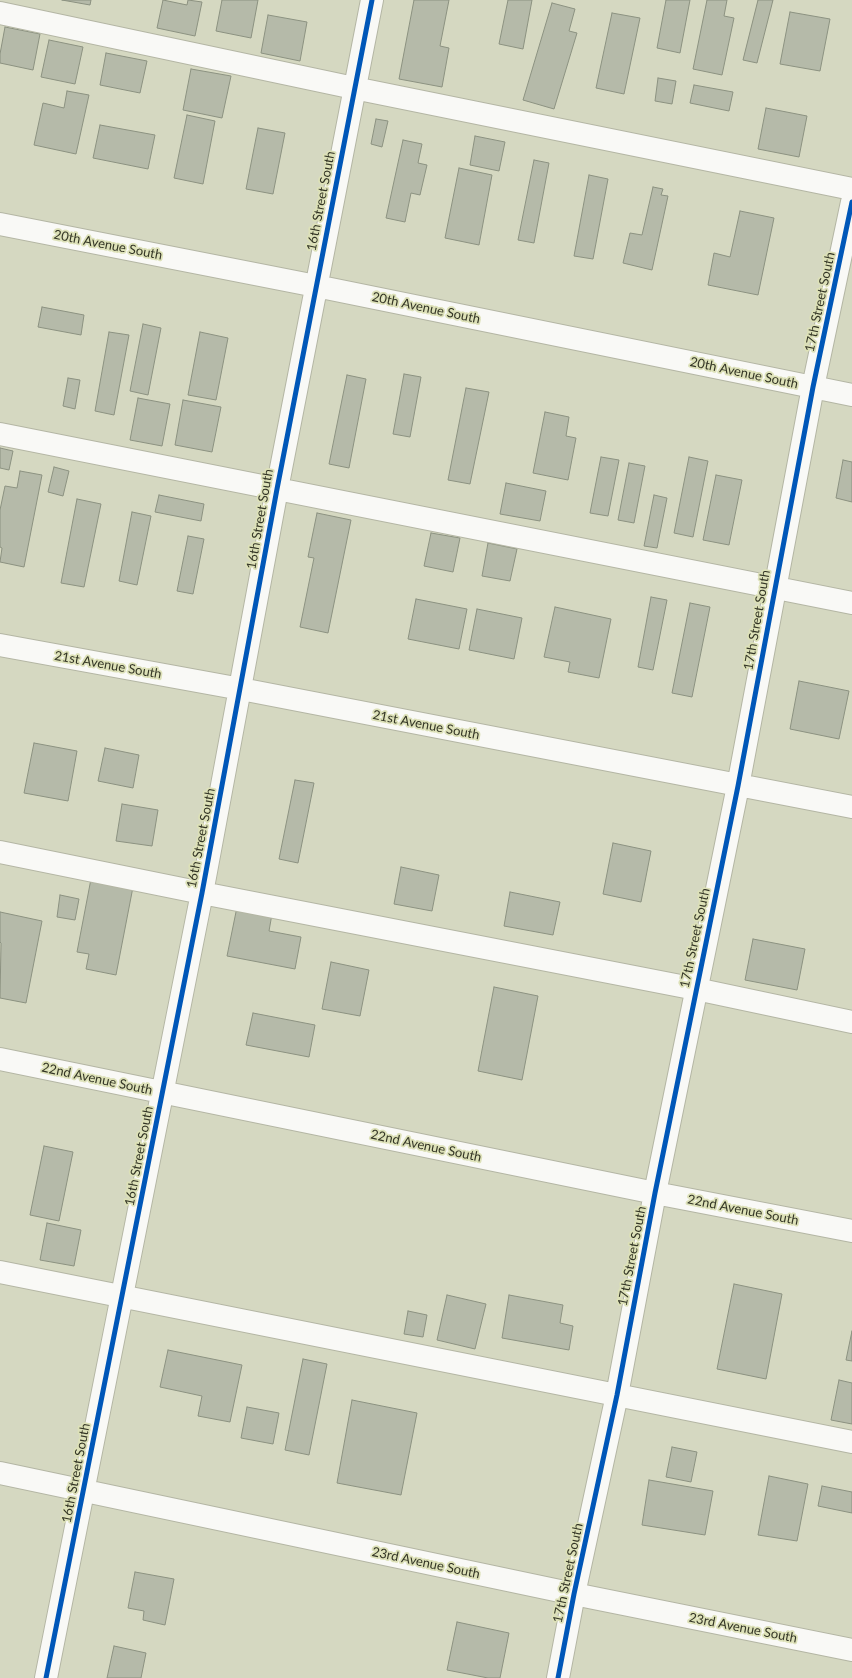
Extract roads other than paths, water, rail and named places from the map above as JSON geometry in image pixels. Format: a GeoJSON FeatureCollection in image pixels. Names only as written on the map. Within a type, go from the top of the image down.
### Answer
{"type":"FeatureCollection","features":[{"type":"Feature","properties":{"kind":"street","name":"16th Street South"},"geometry":{"type":"LineString","coordinates":[[46,1678],[202,893],[277,489],[372,0]]}},
{"type":"Feature","properties":{"kind":"street"},"geometry":{"type":"LineString","coordinates":[[0,12],[354,88],[852,189]]}},
{"type":"Feature","properties":{"kind":"street","name":"17th Street South"},"geometry":{"type":"LineString","coordinates":[[558,1678],[574,1594],[617,1395],[655,1193],[738,786],[813,387],[852,202]]}},
{"type":"Feature","properties":{"kind":"street","name":"20th Avenue South"},"geometry":{"type":"LineString","coordinates":[[0,224],[316,286],[852,395]]}},
{"type":"Feature","properties":{"kind":"street"},"geometry":{"type":"LineString","coordinates":[[0,434],[852,603]]}},
{"type":"Feature","properties":{"kind":"street","name":"21st Avenue South"},"geometry":{"type":"LineString","coordinates":[[0,645],[241,689],[852,807]]}},
{"type":"Feature","properties":{"kind":"street"},"geometry":{"type":"LineString","coordinates":[[0,852],[202,893],[696,989],[852,1022]]}},
{"type":"Feature","properties":{"kind":"street","name":"22nd Avenue South"},"geometry":{"type":"LineString","coordinates":[[0,1059],[655,1193],[852,1231]]}},
{"type":"Feature","properties":{"kind":"street"},"geometry":{"type":"LineString","coordinates":[[0,1272],[852,1442]]}},
{"type":"Feature","properties":{"kind":"street","name":"23rd Avenue South"},"geometry":{"type":"LineString","coordinates":[[0,1473],[574,1594],[852,1650]]}}]}
